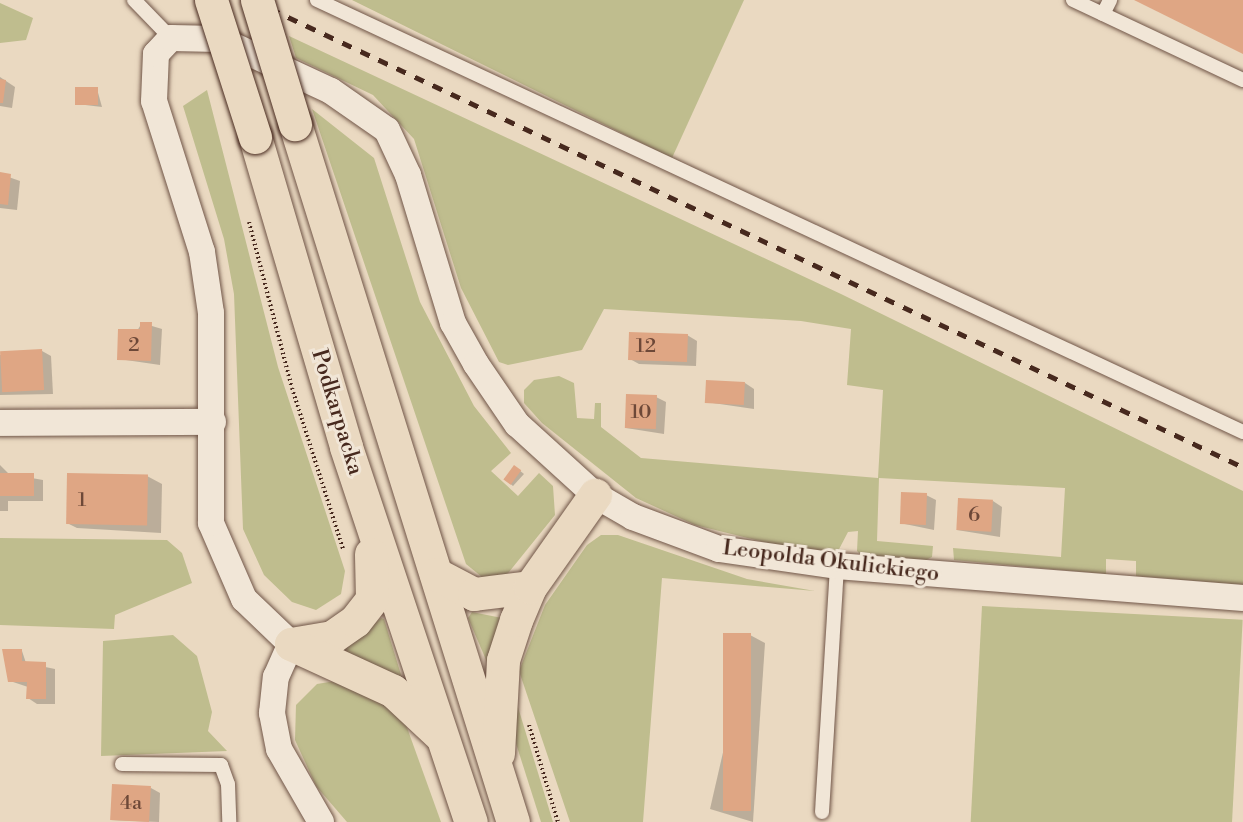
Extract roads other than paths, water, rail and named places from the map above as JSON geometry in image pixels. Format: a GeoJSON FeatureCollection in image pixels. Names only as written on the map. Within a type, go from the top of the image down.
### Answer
{"type":"FeatureCollection","features":[{"type":"Feature","properties":{"kind":"main road","name":"Podkarpacka"},"geometry":{"type":"LineString","coordinates":[[211,0],[370,516],[440,735],[471,822]]}},
{"type":"Feature","properties":{"kind":"main road"},"geometry":{"type":"LineString","coordinates":[[257,0],[513,822]]}},
{"type":"Feature","properties":{"kind":"main road"},"geometry":{"type":"LineString","coordinates":[[496,766],[503,723],[503,660],[530,587],[595,495]]}},
{"type":"Feature","properties":{"kind":"main road"},"geometry":{"type":"LineString","coordinates":[[291,644],[332,637],[372,599],[370,516]]}},
{"type":"Feature","properties":{"kind":"main road"},"geometry":{"type":"LineString","coordinates":[[436,574],[474,594],[530,587]]}},
{"type":"Feature","properties":{"kind":"main road"},"geometry":{"type":"LineString","coordinates":[[291,644],[393,691],[440,735]]}},
{"type":"Feature","properties":{"kind":"street"},"geometry":{"type":"LineString","coordinates":[[171,38],[156,54],[154,101],[202,252],[211,313],[213,422],[211,523],[221,555],[244,599],[291,644],[276,677],[272,713],[279,749],[321,822]]}},
{"type":"Feature","properties":{"kind":"street","name":"Leopolda Okulickiego"},"geometry":{"type":"LineString","coordinates":[[171,38],[219,39],[331,91],[387,130],[408,176],[453,323],[473,359],[517,424],[595,495],[633,517],[719,549],[837,566],[1243,598]]}},
{"type":"Feature","properties":{"kind":"street"},"geometry":{"type":"LineString","coordinates":[[0,423],[213,422]]}},
{"type":"Feature","properties":{"kind":"lane"},"geometry":{"type":"LineString","coordinates":[[134,0],[171,38]]}},
{"type":"Feature","properties":{"kind":"lane"},"geometry":{"type":"LineString","coordinates":[[317,0],[1243,432]]}},
{"type":"Feature","properties":{"kind":"lane"},"geometry":{"type":"LineString","coordinates":[[1073,0],[1243,80]]}},
{"type":"Feature","properties":{"kind":"lane"},"geometry":{"type":"LineString","coordinates":[[1103,14],[1110,0]]}},
{"type":"Feature","properties":{"kind":"lane"},"geometry":{"type":"LineString","coordinates":[[822,812],[837,566]]}},
{"type":"Feature","properties":{"kind":"lane"},"geometry":{"type":"LineString","coordinates":[[122,764],[221,765],[228,784],[229,822]]}},
{"type":"Feature","properties":{"kind":"railway"},"geometry":{"type":"LineString","coordinates":[[252,0],[1243,467]]}}]}
